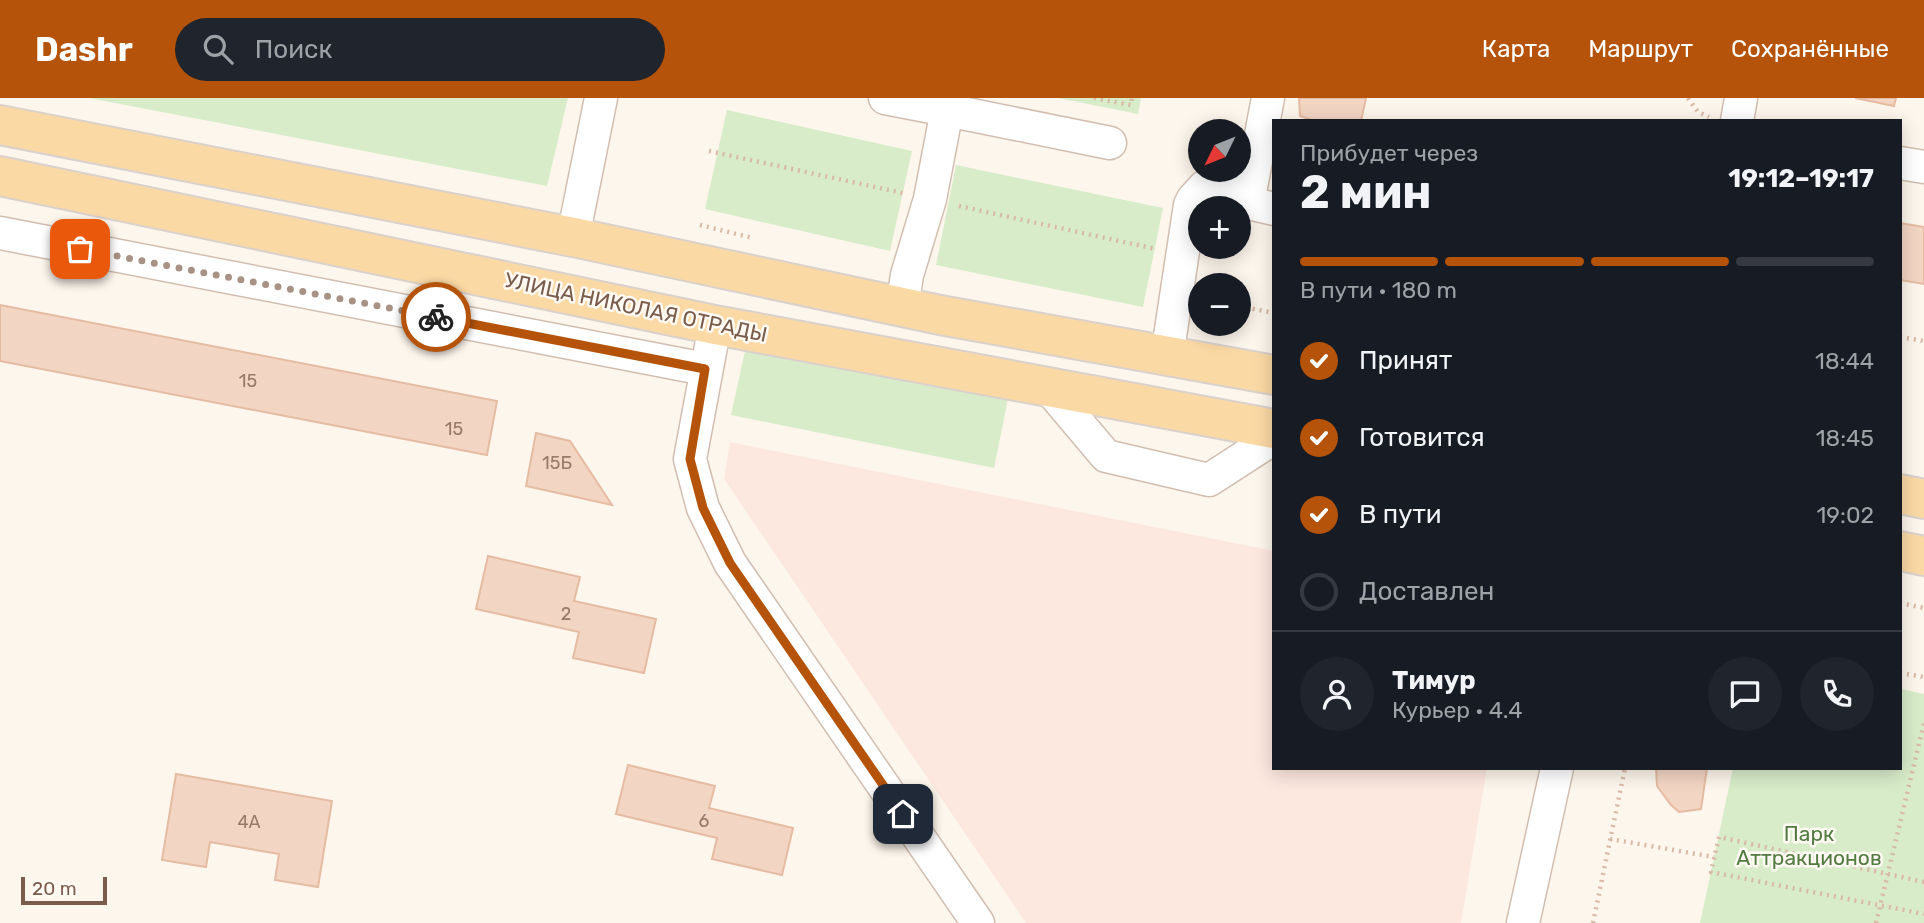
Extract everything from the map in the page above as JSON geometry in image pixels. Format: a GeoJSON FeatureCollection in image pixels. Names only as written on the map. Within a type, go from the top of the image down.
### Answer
{"type":"FeatureCollection","features":[{"type":"Feature","properties":{"kind":"main road"},"geometry":{"type":"LineString","coordinates":[[0,125],[573,237],[902,307],[1272,375]]}},
{"type":"Feature","properties":{"kind":"main road","name":"УЛИЦА НИКОЛАЯ ОТРАДЫ"},"geometry":{"type":"LineString","coordinates":[[0,176],[715,325],[1272,429]]}},
{"type":"Feature","properties":{"kind":"main road"},"geometry":{"type":"LineString","coordinates":[[1902,494],[1924,499]]}},
{"type":"Feature","properties":{"kind":"main road"},"geometry":{"type":"LineString","coordinates":[[1902,551],[1924,556]]}},
{"type":"Feature","properties":{"kind":"street"},"geometry":{"type":"LineString","coordinates":[[573,237],[601,98]]}},
{"type":"Feature","properties":{"kind":"street"},"geometry":{"type":"LineString","coordinates":[[885,98],[1110,143]]}},
{"type":"Feature","properties":{"kind":"street"},"geometry":{"type":"LineString","coordinates":[[1167,356],[1190,205],[1205,187],[1224,185],[1261,206],[1268,98]]}},
{"type":"Feature","properties":{"kind":"street"},"geometry":{"type":"LineString","coordinates":[[1737,119],[1741,98]]}},
{"type":"Feature","properties":{"kind":"street"},"geometry":{"type":"LineString","coordinates":[[902,307],[907,275],[930,199],[947,110]]}},
{"type":"Feature","properties":{"kind":"street"},"geometry":{"type":"LineString","coordinates":[[1902,163],[1924,167]]}},
{"type":"Feature","properties":{"kind":"street"},"geometry":{"type":"LineString","coordinates":[[0,233],[705,369]]}},
{"type":"Feature","properties":{"kind":"street"},"geometry":{"type":"LineString","coordinates":[[715,325],[690,459],[703,508],[730,563],[978,923]]}},
{"type":"Feature","properties":{"kind":"street"},"geometry":{"type":"LineString","coordinates":[[1047,386],[1106,456],[1209,480],[1272,439]]}},
{"type":"Feature","properties":{"kind":"street"},"geometry":{"type":"LineString","coordinates":[[1522,923],[1557,770]]}},
{"type":"Feature","properties":{"kind":"path"},"geometry":{"type":"LineString","coordinates":[[1094,98],[1131,105],[1132,98]]}},
{"type":"Feature","properties":{"kind":"path"},"geometry":{"type":"LineString","coordinates":[[1688,98],[1698,112],[1712,119]]}},
{"type":"Feature","properties":{"kind":"path"},"geometry":{"type":"LineString","coordinates":[[709,151],[1181,255]]}},
{"type":"Feature","properties":{"kind":"path"},"geometry":{"type":"LineString","coordinates":[[1251,308],[1272,313]]}},
{"type":"Feature","properties":{"kind":"path"},"geometry":{"type":"LineString","coordinates":[[1902,337],[1924,341]]}},
{"type":"Feature","properties":{"kind":"path"},"geometry":{"type":"LineString","coordinates":[[1902,603],[1924,608]]}},
{"type":"Feature","properties":{"kind":"path"},"geometry":{"type":"LineString","coordinates":[[1902,673],[1924,677]]}},
{"type":"Feature","properties":{"kind":"path"},"geometry":{"type":"LineString","coordinates":[[1876,923],[1924,723]]}},
{"type":"Feature","properties":{"kind":"path"},"geometry":{"type":"LineString","coordinates":[[1593,923],[1625,770]]}},
{"type":"Feature","properties":{"kind":"path"},"geometry":{"type":"LineString","coordinates":[[1924,882],[1718,837],[1711,872],[1924,914]]}},
{"type":"Feature","properties":{"kind":"path"},"geometry":{"type":"LineString","coordinates":[[1610,839],[1714,857]]}},
{"type":"Feature","properties":{"kind":"shaded area"},"geometry":{"type":"Polygon","coordinates":[[[730,442],[1272,551],[1272,770],[1487,770],[1461,923],[1026,923],[724,479],[730,442]]]}},
{"type":"Feature","properties":{"kind":"green space"},"geometry":{"type":"Polygon","coordinates":[[[89,98],[568,98],[547,186],[89,98]]]}},
{"type":"Feature","properties":{"kind":"green space"},"geometry":{"type":"Polygon","coordinates":[[[1058,98],[1141,98],[1138,114],[1058,98]]]}},
{"type":"Feature","properties":{"kind":"green space"},"geometry":{"type":"Polygon","coordinates":[[[727,110],[912,151],[890,251],[705,209],[727,110]]]}},
{"type":"Feature","properties":{"kind":"green space"},"geometry":{"type":"Polygon","coordinates":[[[956,165],[1163,208],[1143,307],[936,265],[956,165]]]}},
{"type":"Feature","properties":{"kind":"green space"},"geometry":{"type":"Polygon","coordinates":[[[746,346],[1008,399],[994,468],[731,415],[746,346]]]}},
{"type":"Feature","properties":{"kind":"green space","name":"Парк Аттракционов"},"geometry":{"type":"Polygon","coordinates":[[[1902,689],[1924,694],[1924,923],[1700,923],[1733,770],[1902,770],[1902,689]]]}},
{"type":"Feature","properties":{"kind":"building"},"geometry":{"type":"Polygon","coordinates":[[[1299,98],[1366,98],[1361,119],[1309,119],[1300,116],[1299,98]]]}},
{"type":"Feature","properties":{"kind":"building"},"geometry":{"type":"Polygon","coordinates":[[[1855,98],[1896,98],[1894,106],[1855,98]]]}},
{"type":"Feature","properties":{"kind":"building"},"geometry":{"type":"Polygon","coordinates":[[[1902,223],[1924,227],[1924,284],[1902,280],[1902,223]]]}},
{"type":"Feature","properties":{"kind":"building"},"geometry":{"type":"Polygon","coordinates":[[[0,305],[497,401],[487,455],[0,361],[0,305]]]}},
{"type":"Feature","properties":{"kind":"building"},"geometry":{"type":"Polygon","coordinates":[[[536,433],[570,441],[612,505],[526,486],[536,433]]]}},
{"type":"Feature","properties":{"kind":"building"},"geometry":{"type":"Polygon","coordinates":[[[488,556],[580,577],[574,601],[656,619],[644,673],[573,658],[579,632],[476,609],[488,556]]]}},
{"type":"Feature","properties":{"kind":"building"},"geometry":{"type":"Polygon","coordinates":[[[628,765],[715,786],[709,808],[793,828],[782,875],[712,859],[717,838],[616,814],[628,765]]]}},
{"type":"Feature","properties":{"kind":"building"},"geometry":{"type":"Polygon","coordinates":[[[1656,770],[1707,770],[1701,809],[1679,812],[1657,786],[1656,770]]]}},
{"type":"Feature","properties":{"kind":"building"},"geometry":{"type":"Polygon","coordinates":[[[176,774],[332,801],[318,887],[275,880],[279,854],[210,842],[206,867],[162,860],[176,774]]]}},
{"type":"Feature","properties":{"kind":"way so far"},"geometry":{"type":"LineString","coordinates":[[80,249],[436,317]]}},
{"type":"Feature","properties":{"kind":"route"},"geometry":{"type":"LineString","coordinates":[[436,317],[705,369],[690,459],[703,508],[730,563],[903,814]]}}]}
